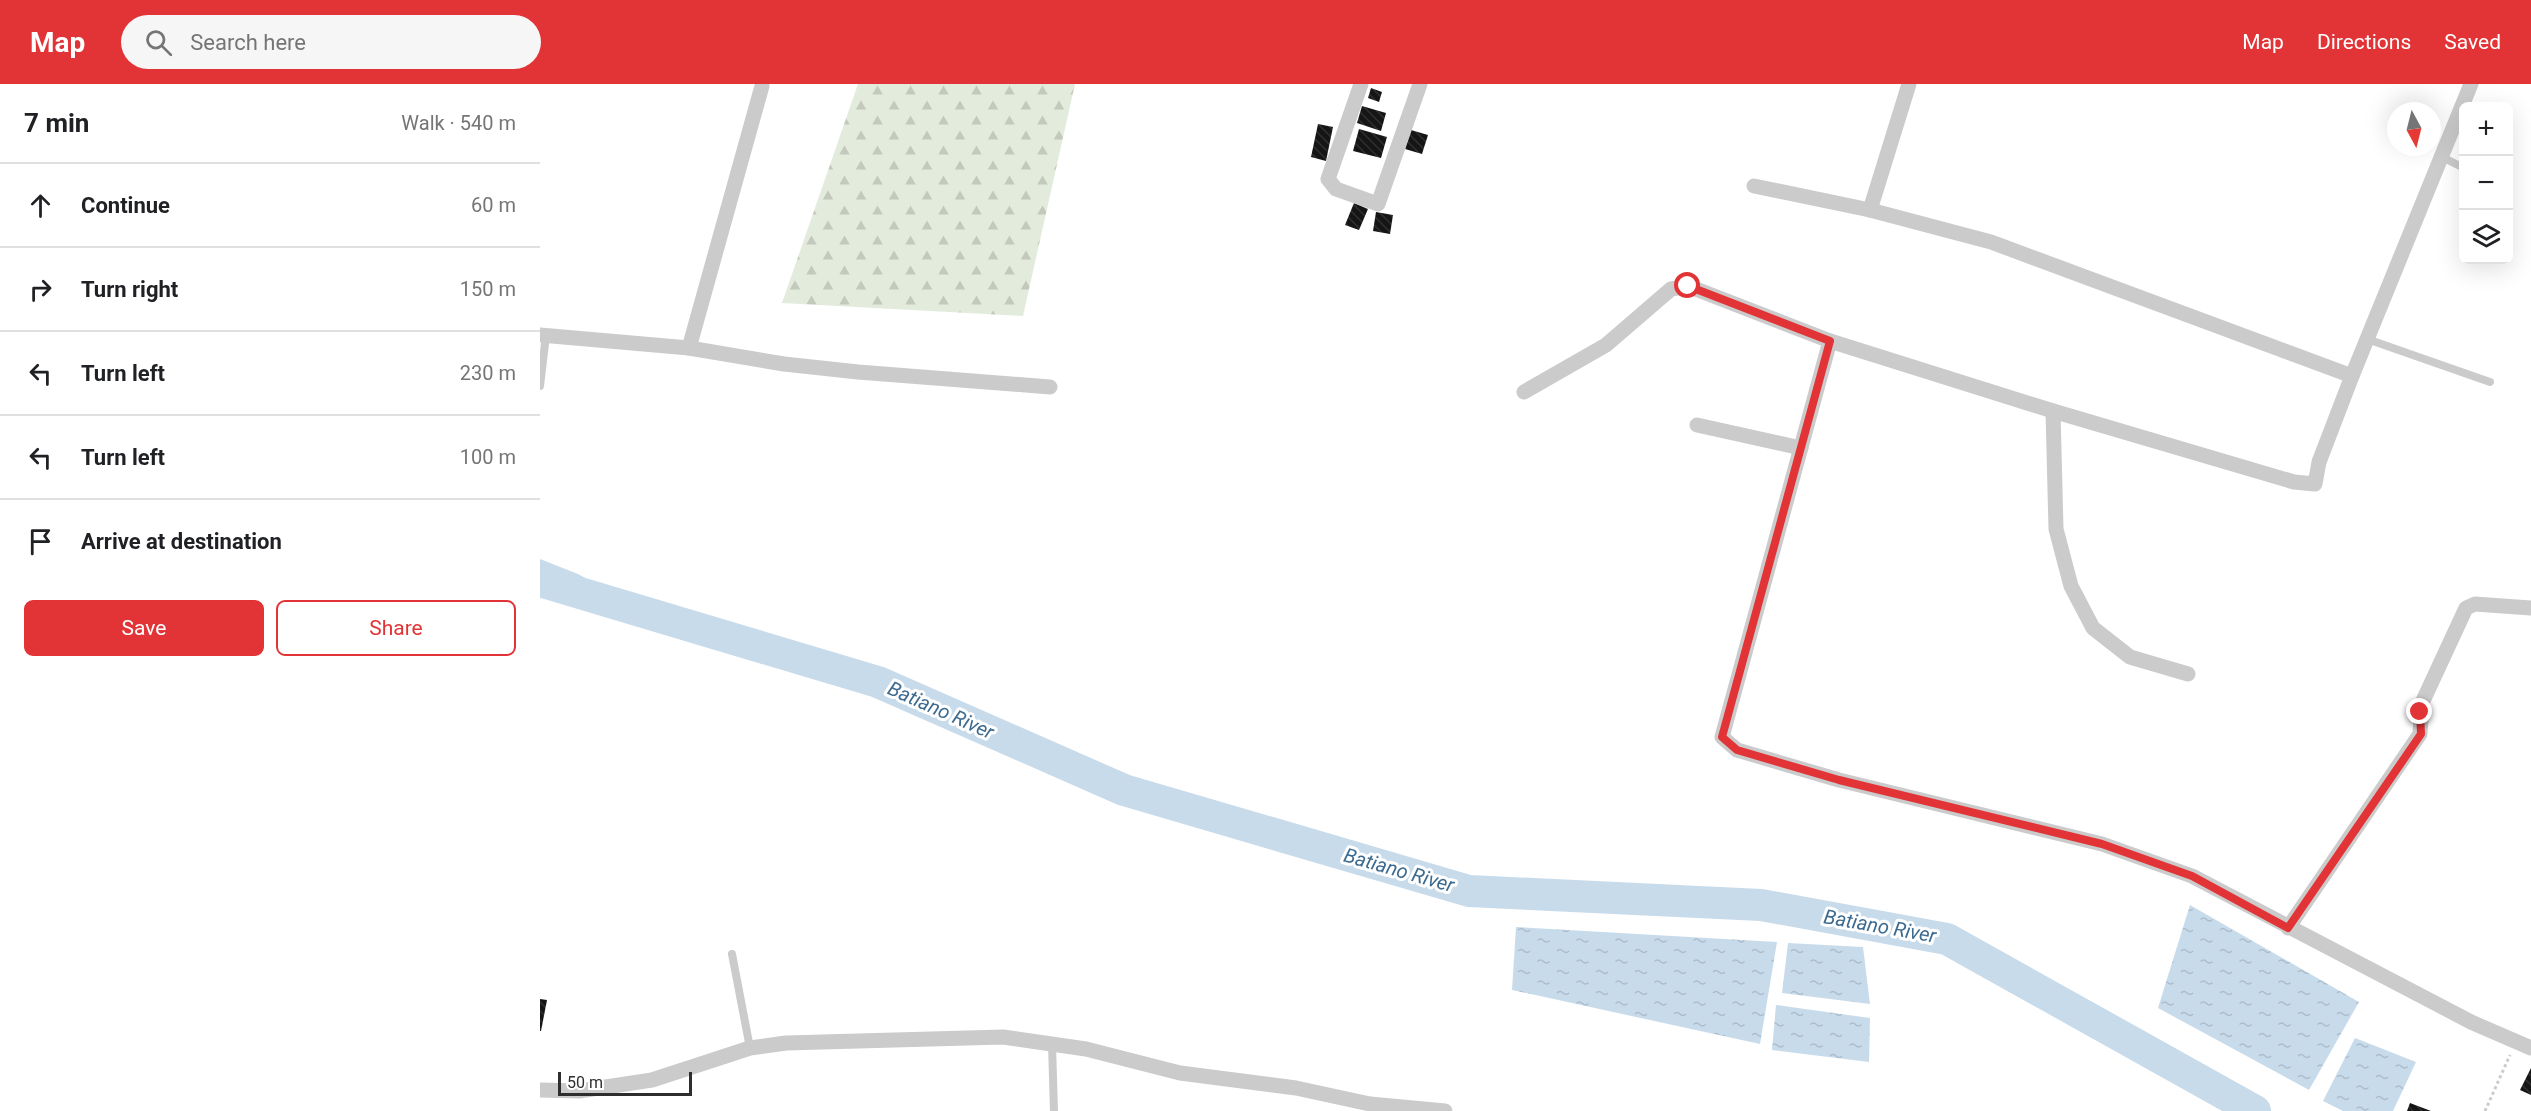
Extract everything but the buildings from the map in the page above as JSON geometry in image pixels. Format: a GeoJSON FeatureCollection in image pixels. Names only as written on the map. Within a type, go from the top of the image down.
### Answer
{"type":"FeatureCollection","features":[{"type":"Feature","properties":{"kind":"street"},"geometry":{"type":"LineString","coordinates":[[1361,84],[1328,179],[1336,189],[1378,204],[1420,84]]}},
{"type":"Feature","properties":{"kind":"street"},"geometry":{"type":"LineString","coordinates":[[1870,210],[1909,84]]}},
{"type":"Feature","properties":{"kind":"street"},"geometry":{"type":"LineString","coordinates":[[1524,392],[1606,345],[1671,289],[1688,286],[1830,341],[2053,411],[2294,482],[2315,484],[2319,462],[2352,376],[2471,84]]}},
{"type":"Feature","properties":{"kind":"street"},"geometry":{"type":"LineString","coordinates":[[689,348],[762,86]]}},
{"type":"Feature","properties":{"kind":"street"},"geometry":{"type":"LineString","coordinates":[[1754,186],[1870,210],[1991,242],[2352,376]]}},
{"type":"Feature","properties":{"kind":"street"},"geometry":{"type":"LineString","coordinates":[[543,335],[689,348],[784,364],[858,372],[1050,387]]}},
{"type":"Feature","properties":{"kind":"street"},"geometry":{"type":"LineString","coordinates":[[1830,341],[1722,737],[1737,750],[1839,780],[2102,844],[2192,876],[2471,1022],[2531,1048]]}},
{"type":"Feature","properties":{"kind":"street"},"geometry":{"type":"LineString","coordinates":[[2053,411],[2056,529],[2071,586],[2093,628],[2130,657],[2188,674]]}},
{"type":"Feature","properties":{"kind":"street"},"geometry":{"type":"LineString","coordinates":[[1697,424],[1801,448]]}},
{"type":"Feature","properties":{"kind":"street"},"geometry":{"type":"LineString","coordinates":[[2288,928],[2421,734],[2422,703],[2466,608],[2475,604],[2531,608]]}},
{"type":"Feature","properties":{"kind":"street"},"geometry":{"type":"LineString","coordinates":[[540,1090],[579,1091],[652,1080],[750,1048],[786,1043],[830,1044],[929,1037],[1003,1037],[1086,1049],[1180,1073],[1296,1088],[1370,1104],[1445,1111]]}},
{"type":"Feature","properties":{"kind":"lane"},"geometry":{"type":"LineString","coordinates":[[2442,157],[2459,166]]}},
{"type":"Feature","properties":{"kind":"lane"},"geometry":{"type":"LineString","coordinates":[[540,386],[543,335]]}},
{"type":"Feature","properties":{"kind":"lane"},"geometry":{"type":"LineString","coordinates":[[2367,339],[2490,382]]}},
{"type":"Feature","properties":{"kind":"lane"},"geometry":{"type":"LineString","coordinates":[[732,954],[750,1048]]}},
{"type":"Feature","properties":{"kind":"lane"},"geometry":{"type":"LineString","coordinates":[[1052,1044],[1054,1111]]}},
{"type":"Feature","properties":{"kind":"path"},"geometry":{"type":"LineString","coordinates":[[2485,1111],[2516,1041]]}},
{"type":"Feature","properties":{"kind":"green space"},"geometry":{"type":"Polygon","coordinates":[[[858,84],[1075,84],[1023,316],[782,303],[858,84]]]}},
{"type":"Feature","properties":{"kind":"water"},"geometry":{"type":"Polygon","coordinates":[[[540,559],[578,574],[646,611],[540,598],[540,559]]]}},
{"type":"Feature","properties":{"kind":"water"},"geometry":{"type":"Polygon","coordinates":[[[2190,905],[2359,1002],[2309,1090],[2158,1008],[2190,905]]]}},
{"type":"Feature","properties":{"kind":"water"},"geometry":{"type":"Polygon","coordinates":[[[1516,927],[1777,942],[1760,1044],[1512,990],[1516,927]]]}},
{"type":"Feature","properties":{"kind":"water"},"geometry":{"type":"Polygon","coordinates":[[[1788,943],[1863,947],[1870,1004],[1782,993],[1788,943]]]}},
{"type":"Feature","properties":{"kind":"water"},"geometry":{"type":"Polygon","coordinates":[[[1776,1005],[1870,1018],[1869,1062],[1772,1050],[1776,1005]]]}},
{"type":"Feature","properties":{"kind":"water"},"geometry":{"type":"Polygon","coordinates":[[[2355,1038],[2416,1062],[2393,1111],[2343,1111],[2323,1101],[2355,1038]]]}},
{"type":"Feature","properties":{"kind":"waterway","name":"Batiano River"},"geometry":{"type":"LineString","coordinates":[[540,581],[878,682],[1124,790],[1469,891],[1761,905],[1947,939],[2255,1111]]}},
{"type":"Feature","properties":{"kind":"route"},"geometry":{"type":"LineString","coordinates":[[1688,286],[1830,341],[1722,737],[1737,750],[1839,780],[2102,844],[2192,876],[2288,928],[2421,734],[2420,712]]}}]}
